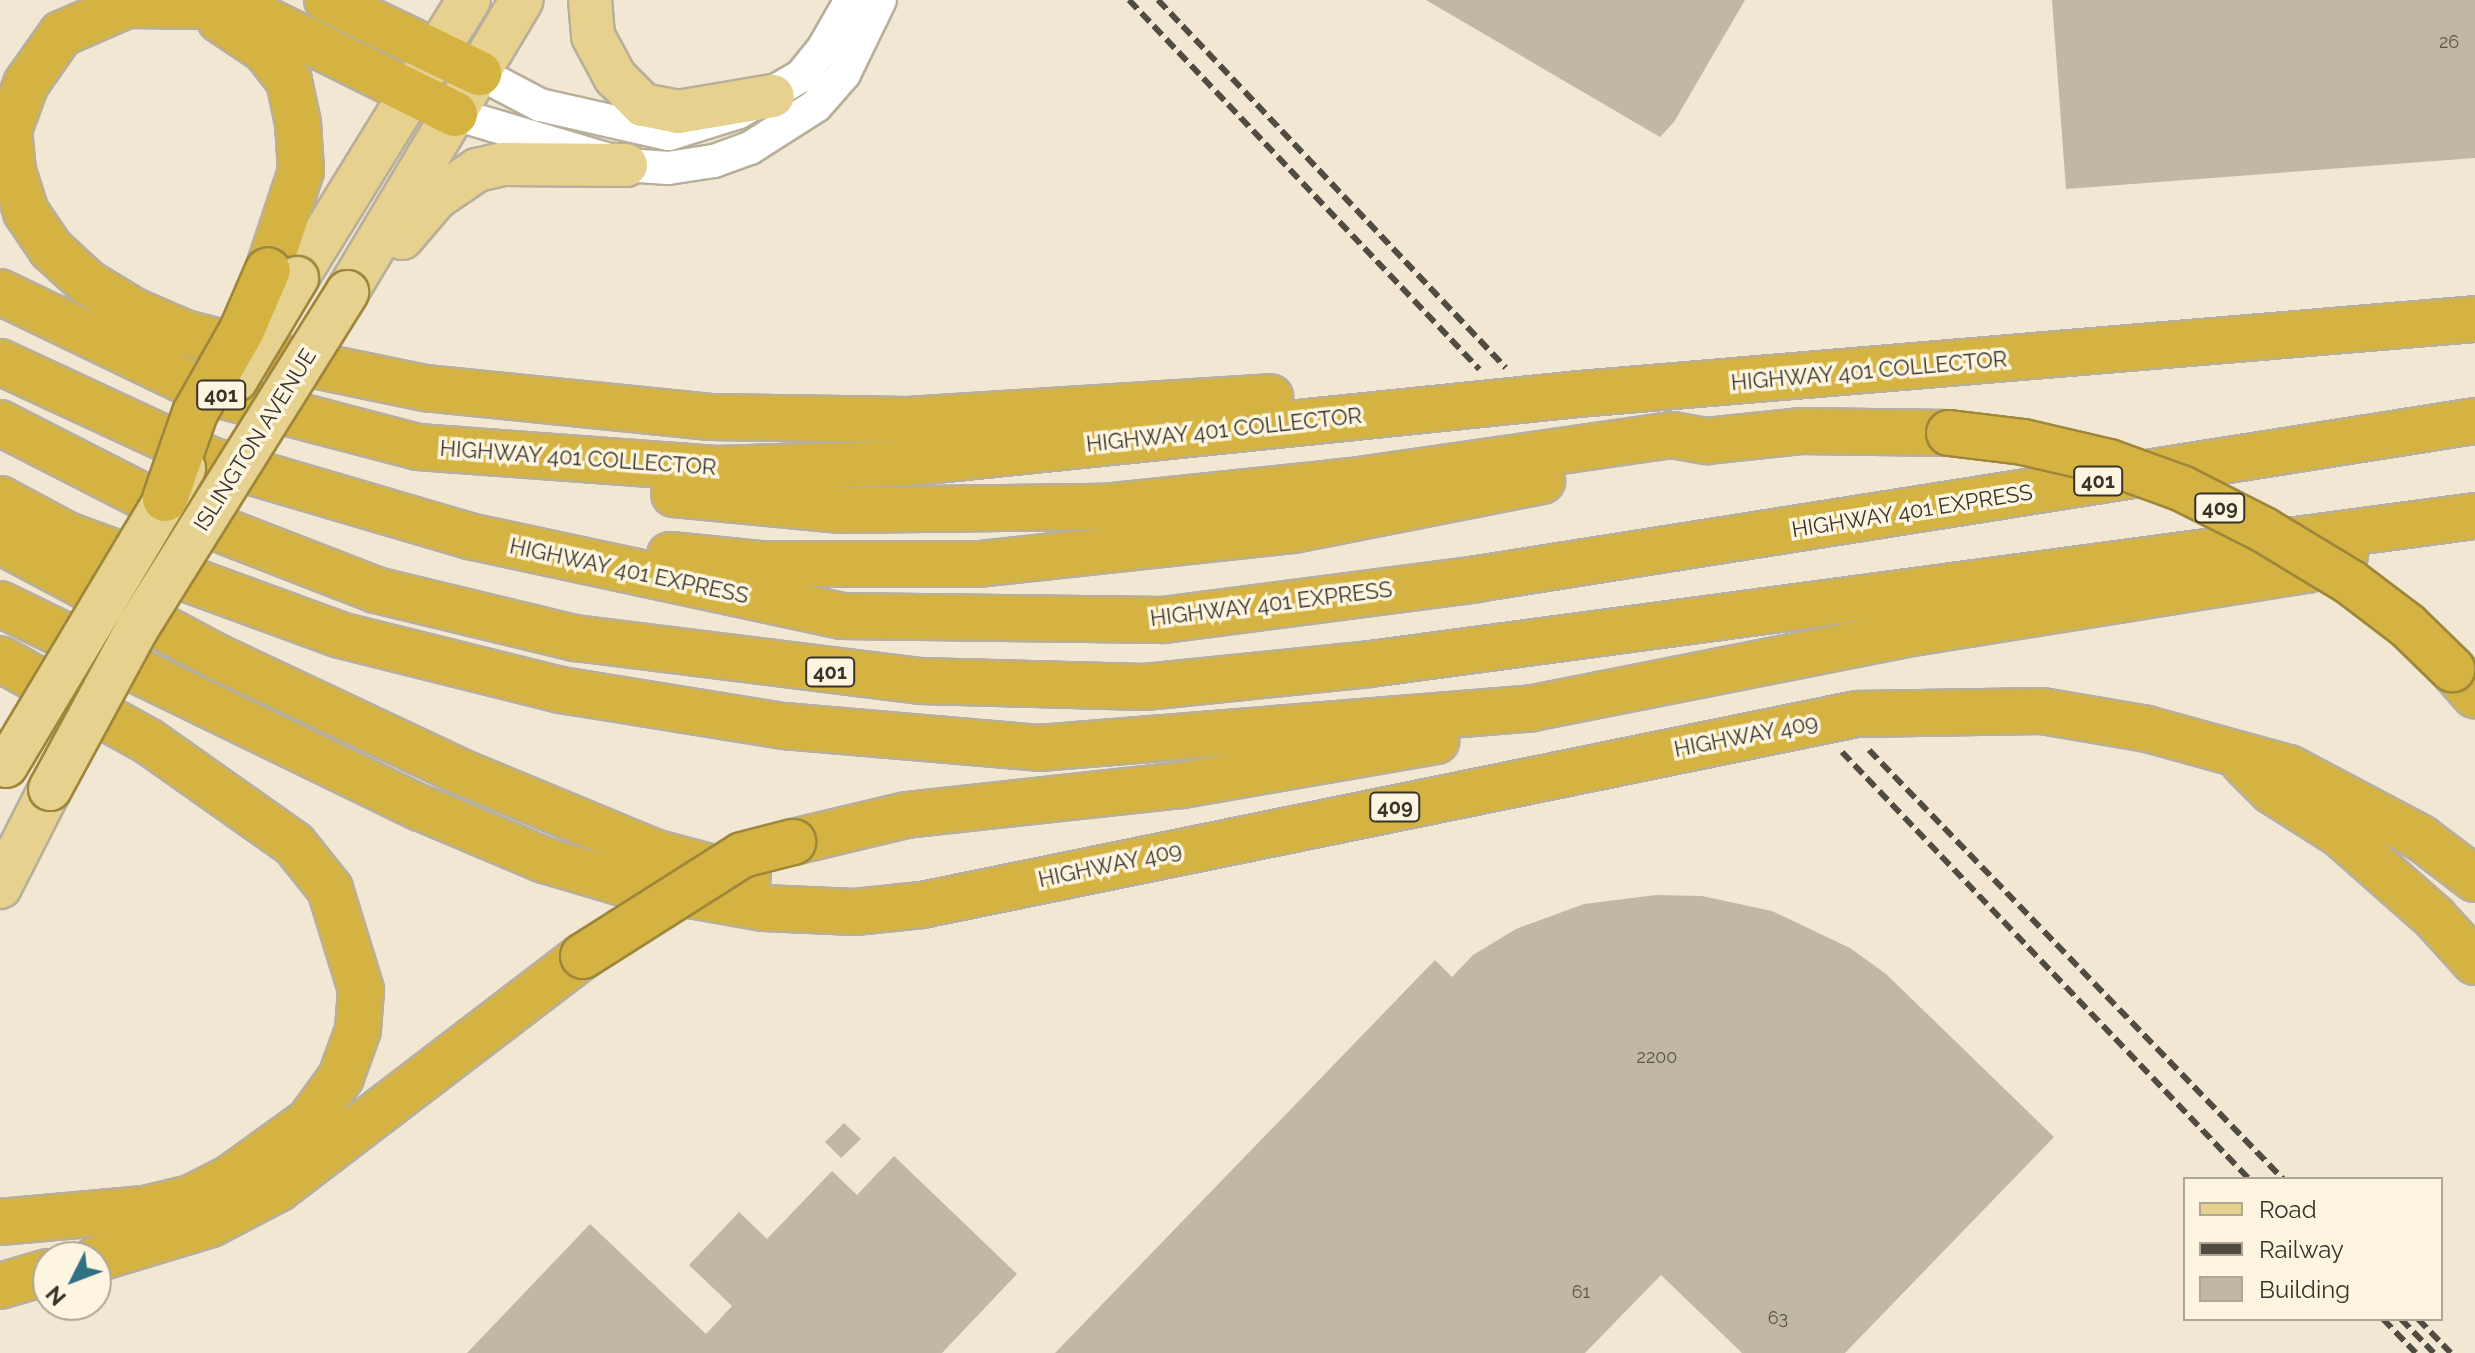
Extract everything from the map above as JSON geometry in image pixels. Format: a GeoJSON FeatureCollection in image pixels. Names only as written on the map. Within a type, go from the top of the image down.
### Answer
{"type":"FeatureCollection","features":[{"type":"Feature","properties":{"kind":"highway"},"geometry":{"type":"LineString","coordinates":[[327,0],[479,73]]}},
{"type":"Feature","properties":{"kind":"highway"},"geometry":{"type":"LineString","coordinates":[[165,499],[195,413],[242,330],[283,274],[301,171],[289,81],[265,50],[230,23],[173,3]]}},
{"type":"Feature","properties":{"kind":"highway"},"geometry":{"type":"LineString","coordinates":[[455,114],[264,19],[214,6],[173,3],[127,5],[61,34],[26,84],[9,130],[13,171],[26,212],[51,249],[88,283],[134,311],[185,333],[425,388],[711,417],[908,420],[1448,386],[1501,402]]}},
{"type":"Feature","properties":{"kind":"highway","name":"HIGHWAY 401 COLLECTOR"},"geometry":{"type":"LineString","coordinates":[[0,292],[208,392],[418,447],[716,469],[908,463],[1501,402],[2475,319]]}},
{"type":"Feature","properties":{"kind":"highway","name":"HIGHWAY 401 EXPRESS"},"geometry":{"type":"LineString","coordinates":[[0,362],[211,460],[469,536],[842,616],[1163,620],[1477,579],[2475,421]]}},
{"type":"Feature","properties":{"kind":"highway","name":"401"},"geometry":{"type":"LineString","coordinates":[[0,423],[170,510],[376,590],[575,638],[920,681],[1145,687],[1370,664],[2475,516]]}},
{"type":"Feature","properties":{"kind":"highway","name":"409"},"geometry":{"type":"LineString","coordinates":[[1707,441],[1800,431],[1949,433],[2023,442],[2109,462],[2181,488],[2264,530],[2350,582],[2408,626],[2463,682]]}},
{"type":"Feature","properties":{"kind":"highway"},"geometry":{"type":"LineString","coordinates":[[418,447],[630,490],[841,510],[1104,507],[1352,481],[1672,435],[1707,441]]}},
{"type":"Feature","properties":{"kind":"highway"},"geometry":{"type":"LineString","coordinates":[[469,536],[760,564],[979,564],[1294,530],[1678,453],[1707,441]]}},
{"type":"Feature","properties":{"kind":"highway","name":"401"},"geometry":{"type":"LineString","coordinates":[[0,499],[67,535],[340,635],[561,690],[784,726],[1039,748],[1533,708],[1900,635],[2307,570],[2426,524]]}},
{"type":"Feature","properties":{"kind":"highway"},"geometry":{"type":"LineString","coordinates":[[0,541],[231,663],[466,774],[657,853],[725,874],[806,887],[991,889]]}},
{"type":"Feature","properties":{"kind":"highway"},"geometry":{"type":"LineString","coordinates":[[0,604],[421,808],[544,860],[622,883],[764,908],[855,912],[922,905],[991,889]]}},
{"type":"Feature","properties":{"kind":"highway"},"geometry":{"type":"LineString","coordinates":[[0,659],[148,741],[294,844],[330,889],[361,990],[358,1030],[341,1077],[309,1121],[275,1149],[191,1198],[145,1209],[6,1220]]}},
{"type":"Feature","properties":{"kind":"highway"},"geometry":{"type":"LineString","coordinates":[[112,1254],[211,1224],[278,1189],[583,956],[728,863],[793,842],[906,815],[1182,785],[1432,743],[1533,708]]}},
{"type":"Feature","properties":{"kind":"highway","name":"HIGHWAY 409"},"geometry":{"type":"LineString","coordinates":[[991,889],[1857,714],[2042,711],[2147,729],[2230,751],[2326,785],[2421,838],[2475,879]]}},
{"type":"Feature","properties":{"kind":"highway"},"geometry":{"type":"LineString","coordinates":[[2230,751],[2272,791],[2341,835],[2434,917],[2475,962]]}},
{"type":"Feature","properties":{"kind":"highway"},"geometry":{"type":"LineString","coordinates":[[0,1286],[32,1277]]}},
{"type":"Feature","properties":{"kind":"main road"},"geometry":{"type":"LineString","coordinates":[[283,274],[412,93],[469,0]]}},
{"type":"Feature","properties":{"kind":"main road","name":"ISLINGTON AVENUE"},"geometry":{"type":"LineString","coordinates":[[0,887],[138,627],[347,292],[522,0]]}},
{"type":"Feature","properties":{"kind":"main road"},"geometry":{"type":"LineString","coordinates":[[590,0],[593,36],[615,77],[643,105],[678,112],[773,96]]}},
{"type":"Feature","properties":{"kind":"main road"},"geometry":{"type":"LineString","coordinates":[[347,292],[379,266],[436,198],[477,170],[504,164],[626,165]]}},
{"type":"Feature","properties":{"kind":"main road","name":"ISLINGTON AVENUE"},"geometry":{"type":"LineString","coordinates":[[3,772],[165,499]]}},
{"type":"Feature","properties":{"kind":"street"},"geometry":{"type":"LineString","coordinates":[[479,73],[540,105],[669,134],[773,96],[801,76],[823,49],[851,0]]}},
{"type":"Feature","properties":{"kind":"street"},"geometry":{"type":"LineString","coordinates":[[455,114],[626,165],[668,168],[714,161],[781,129],[816,106],[844,74],[880,0]]}},
{"type":"Feature","properties":{"kind":"building"},"geometry":{"type":"Polygon","coordinates":[[[1426,0],[1745,0],[1674,122],[1660,137],[1426,0]]]}},
{"type":"Feature","properties":{"kind":"building"},"geometry":{"type":"Polygon","coordinates":[[[2052,0],[2475,0],[2475,158],[2066,189],[2052,0]]]}},
{"type":"Feature","properties":{"kind":"building"},"geometry":{"type":"Polygon","coordinates":[[[1656,895],[1702,896],[1772,911],[1850,948],[1886,974],[2054,1137],[1845,1353],[1742,1353],[1661,1275],[1585,1353],[1055,1353],[1435,960],[1452,977],[1473,955],[1516,929],[1584,904],[1656,895]]]}},
{"type":"Feature","properties":{"kind":"building"},"geometry":{"type":"Polygon","coordinates":[[[844,1123],[861,1139],[841,1158],[825,1142],[844,1123]]]}},
{"type":"Feature","properties":{"kind":"building"},"geometry":{"type":"Polygon","coordinates":[[[894,1156],[1017,1274],[942,1353],[467,1353],[590,1224],[706,1334],[732,1306],[689,1265],[739,1212],[767,1239],[832,1171],[857,1195],[894,1156]]]}},
{"type":"Feature","properties":{"kind":"railway"},"geometry":{"type":"LineString","coordinates":[[1129,0],[1479,369]]}},
{"type":"Feature","properties":{"kind":"railway"},"geometry":{"type":"LineString","coordinates":[[1158,0],[1506,368]]}},
{"type":"Feature","properties":{"kind":"railway"},"geometry":{"type":"LineString","coordinates":[[1869,750],[2281,1177]]}},
{"type":"Feature","properties":{"kind":"railway"},"geometry":{"type":"LineString","coordinates":[[1842,752],[2247,1177]]}},
{"type":"Feature","properties":{"kind":"railway"},"geometry":{"type":"LineString","coordinates":[[2385,1321],[2416,1353]]}},
{"type":"Feature","properties":{"kind":"railway"},"geometry":{"type":"LineString","coordinates":[[2403,1321],[2434,1353]]}},
{"type":"Feature","properties":{"kind":"railway"},"geometry":{"type":"LineString","coordinates":[[2420,1321],[2451,1353]]}}]}
